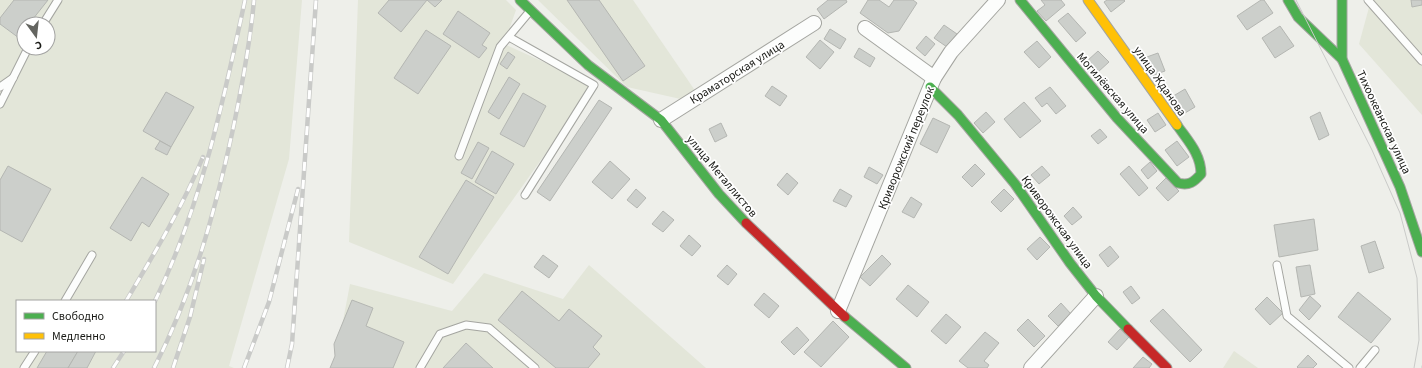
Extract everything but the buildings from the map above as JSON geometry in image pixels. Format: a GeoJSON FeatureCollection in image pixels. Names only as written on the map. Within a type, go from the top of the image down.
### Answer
{"type":"FeatureCollection","features":[{"type":"Feature","properties":{"kind":"street","name":"улица Металлистов"},"geometry":{"type":"LineString","coordinates":[[520,0],[588,65],[661,120],[719,194],[748,225],[838,311],[906,368]]}},
{"type":"Feature","properties":{"kind":"street","name":"Криворожский переулок"},"geometry":{"type":"LineString","coordinates":[[838,311],[932,82],[952,52],[998,0]]}},
{"type":"Feature","properties":{"kind":"street","name":"Могилёвская улица"},"geometry":{"type":"LineString","coordinates":[[1020,0],[1117,118],[1178,183],[1186,186],[1192,184],[1197,179]]}},
{"type":"Feature","properties":{"kind":"street","name":"улица Жданова"},"geometry":{"type":"LineString","coordinates":[[1088,0],[1198,155],[1201,164],[1201,174],[1197,179]]}},
{"type":"Feature","properties":{"kind":"street"},"geometry":{"type":"LineString","coordinates":[[1288,0],[1298,17],[1342,59]]}},
{"type":"Feature","properties":{"kind":"street","name":"Тихоокеанская улица"},"geometry":{"type":"LineString","coordinates":[[1342,0],[1342,59],[1400,186],[1422,252]]}},
{"type":"Feature","properties":{"kind":"street","name":"Краматорская улица"},"geometry":{"type":"LineString","coordinates":[[661,120],[814,23]]}},
{"type":"Feature","properties":{"kind":"street"},"geometry":{"type":"LineString","coordinates":[[1319,23],[1342,59]]}},
{"type":"Feature","properties":{"kind":"street"},"geometry":{"type":"LineString","coordinates":[[865,28],[932,82]]}},
{"type":"Feature","properties":{"kind":"street","name":"Криворожская улица"},"geometry":{"type":"LineString","coordinates":[[932,82],[1015,184],[1070,263],[1096,296],[1167,368]]}},
{"type":"Feature","properties":{"kind":"street"},"geometry":{"type":"LineString","coordinates":[[1031,368],[1096,296]]}},
{"type":"Feature","properties":{"kind":"lane"},"geometry":{"type":"LineString","coordinates":[[48,16],[58,0]]}},
{"type":"Feature","properties":{"kind":"lane"},"geometry":{"type":"LineString","coordinates":[[1368,0],[1422,61]]}},
{"type":"Feature","properties":{"kind":"lane"},"geometry":{"type":"LineString","coordinates":[[459,156],[500,47],[530,10]]}},
{"type":"Feature","properties":{"kind":"lane"},"geometry":{"type":"LineString","coordinates":[[509,37],[594,85],[525,195]]}},
{"type":"Feature","properties":{"kind":"lane"},"geometry":{"type":"LineString","coordinates":[[0,104],[24,56]]}},
{"type":"Feature","properties":{"kind":"lane"},"geometry":{"type":"LineString","coordinates":[[0,87],[13,78]]}},
{"type":"Feature","properties":{"kind":"lane"},"geometry":{"type":"LineString","coordinates":[[65,300],[92,255]]}},
{"type":"Feature","properties":{"kind":"lane"},"geometry":{"type":"LineString","coordinates":[[1276,265],[1287,316],[1349,368]]}},
{"type":"Feature","properties":{"kind":"lane"},"geometry":{"type":"LineString","coordinates":[[420,368],[440,334],[466,325],[489,328],[535,368]]}},
{"type":"Feature","properties":{"kind":"lane"},"geometry":{"type":"LineString","coordinates":[[1360,368],[1375,350]]}},
{"type":"Feature","properties":{"kind":"lane"},"geometry":{"type":"LineString","coordinates":[[24,368],[33,352]]}},
{"type":"Feature","properties":{"kind":"shaded area"},"geometry":{"type":"Polygon","coordinates":[[[0,0],[302,0],[289,159],[229,366],[234,368],[0,368],[0,0]]]}},
{"type":"Feature","properties":{"kind":"shaded area"},"geometry":{"type":"Polygon","coordinates":[[[358,0],[506,0],[516,10],[504,44],[594,85],[453,284],[349,242],[358,0]]]}},
{"type":"Feature","properties":{"kind":"shaded area"},"geometry":{"type":"Polygon","coordinates":[[[538,0],[633,0],[696,92],[685,100],[627,87],[538,0]]]}},
{"type":"Feature","properties":{"kind":"shaded area"},"geometry":{"type":"Polygon","coordinates":[[[1371,0],[1422,0],[1422,115],[1359,44],[1371,0]]]}},
{"type":"Feature","properties":{"kind":"shaded area"},"geometry":{"type":"Polygon","coordinates":[[[589,265],[706,368],[334,368],[350,284],[452,311],[484,273],[563,299],[589,265]]]}},
{"type":"Feature","properties":{"kind":"shaded area"},"geometry":{"type":"Polygon","coordinates":[[[1234,351],[1258,368],[1223,368],[1234,351]]]}},
{"type":"Feature","properties":{"kind":"tram line"},"geometry":{"type":"LineString","coordinates":[[1296,0],[1372,150],[1400,213],[1417,278],[1419,340],[1414,368]]}},
{"type":"Feature","properties":{"kind":"railway"},"geometry":{"type":"LineString","coordinates":[[155,300],[171,265],[198,191],[219,115],[245,0]]}},
{"type":"Feature","properties":{"kind":"railway"},"geometry":{"type":"LineString","coordinates":[[154,368],[168,339],[191,281],[219,191],[240,97],[254,0]]}},
{"type":"Feature","properties":{"kind":"railway"},"geometry":{"type":"LineString","coordinates":[[287,368],[292,344],[316,0]]}},
{"type":"Feature","properties":{"kind":"railway"},"geometry":{"type":"LineString","coordinates":[[127,300],[177,213],[203,157]]}},
{"type":"Feature","properties":{"kind":"railway"},"geometry":{"type":"LineString","coordinates":[[244,368],[269,302],[298,189]]}},
{"type":"Feature","properties":{"kind":"railway"},"geometry":{"type":"LineString","coordinates":[[173,368],[190,317],[204,259]]}},
{"type":"Feature","properties":{"kind":"railway"},"geometry":{"type":"LineString","coordinates":[[113,368],[123,352]]}},
{"type":"Feature","properties":{"kind":"traffic: fast"},"geometry":{"type":"LineString","coordinates":[[520,0],[588,65],[661,120],[719,194],[746,223]]}},
{"type":"Feature","properties":{"kind":"traffic: fast"},"geometry":{"type":"LineString","coordinates":[[1020,0],[1117,118],[1178,183],[1188,184],[1194,181],[1201,174],[1199,160],[1193,148],[1177,125]]}},
{"type":"Feature","properties":{"kind":"traffic: fast"},"geometry":{"type":"LineString","coordinates":[[1288,0],[1298,17],[1342,59]]}},
{"type":"Feature","properties":{"kind":"traffic: fast"},"geometry":{"type":"LineString","coordinates":[[1342,0],[1342,59],[1400,187],[1422,252]]}},
{"type":"Feature","properties":{"kind":"traffic: fast"},"geometry":{"type":"LineString","coordinates":[[930,87],[958,115],[1015,184],[1070,263],[1096,296],[1128,329]]}},
{"type":"Feature","properties":{"kind":"traffic: fast"},"geometry":{"type":"LineString","coordinates":[[845,317],[906,368]]}},
{"type":"Feature","properties":{"kind":"traffic: slow"},"geometry":{"type":"LineString","coordinates":[[1088,0],[1177,125]]}},
{"type":"Feature","properties":{"kind":"traffic: jam"},"geometry":{"type":"LineString","coordinates":[[746,223],[845,317]]}},
{"type":"Feature","properties":{"kind":"traffic: jam"},"geometry":{"type":"LineString","coordinates":[[1128,329],[1167,368]]}}]}
